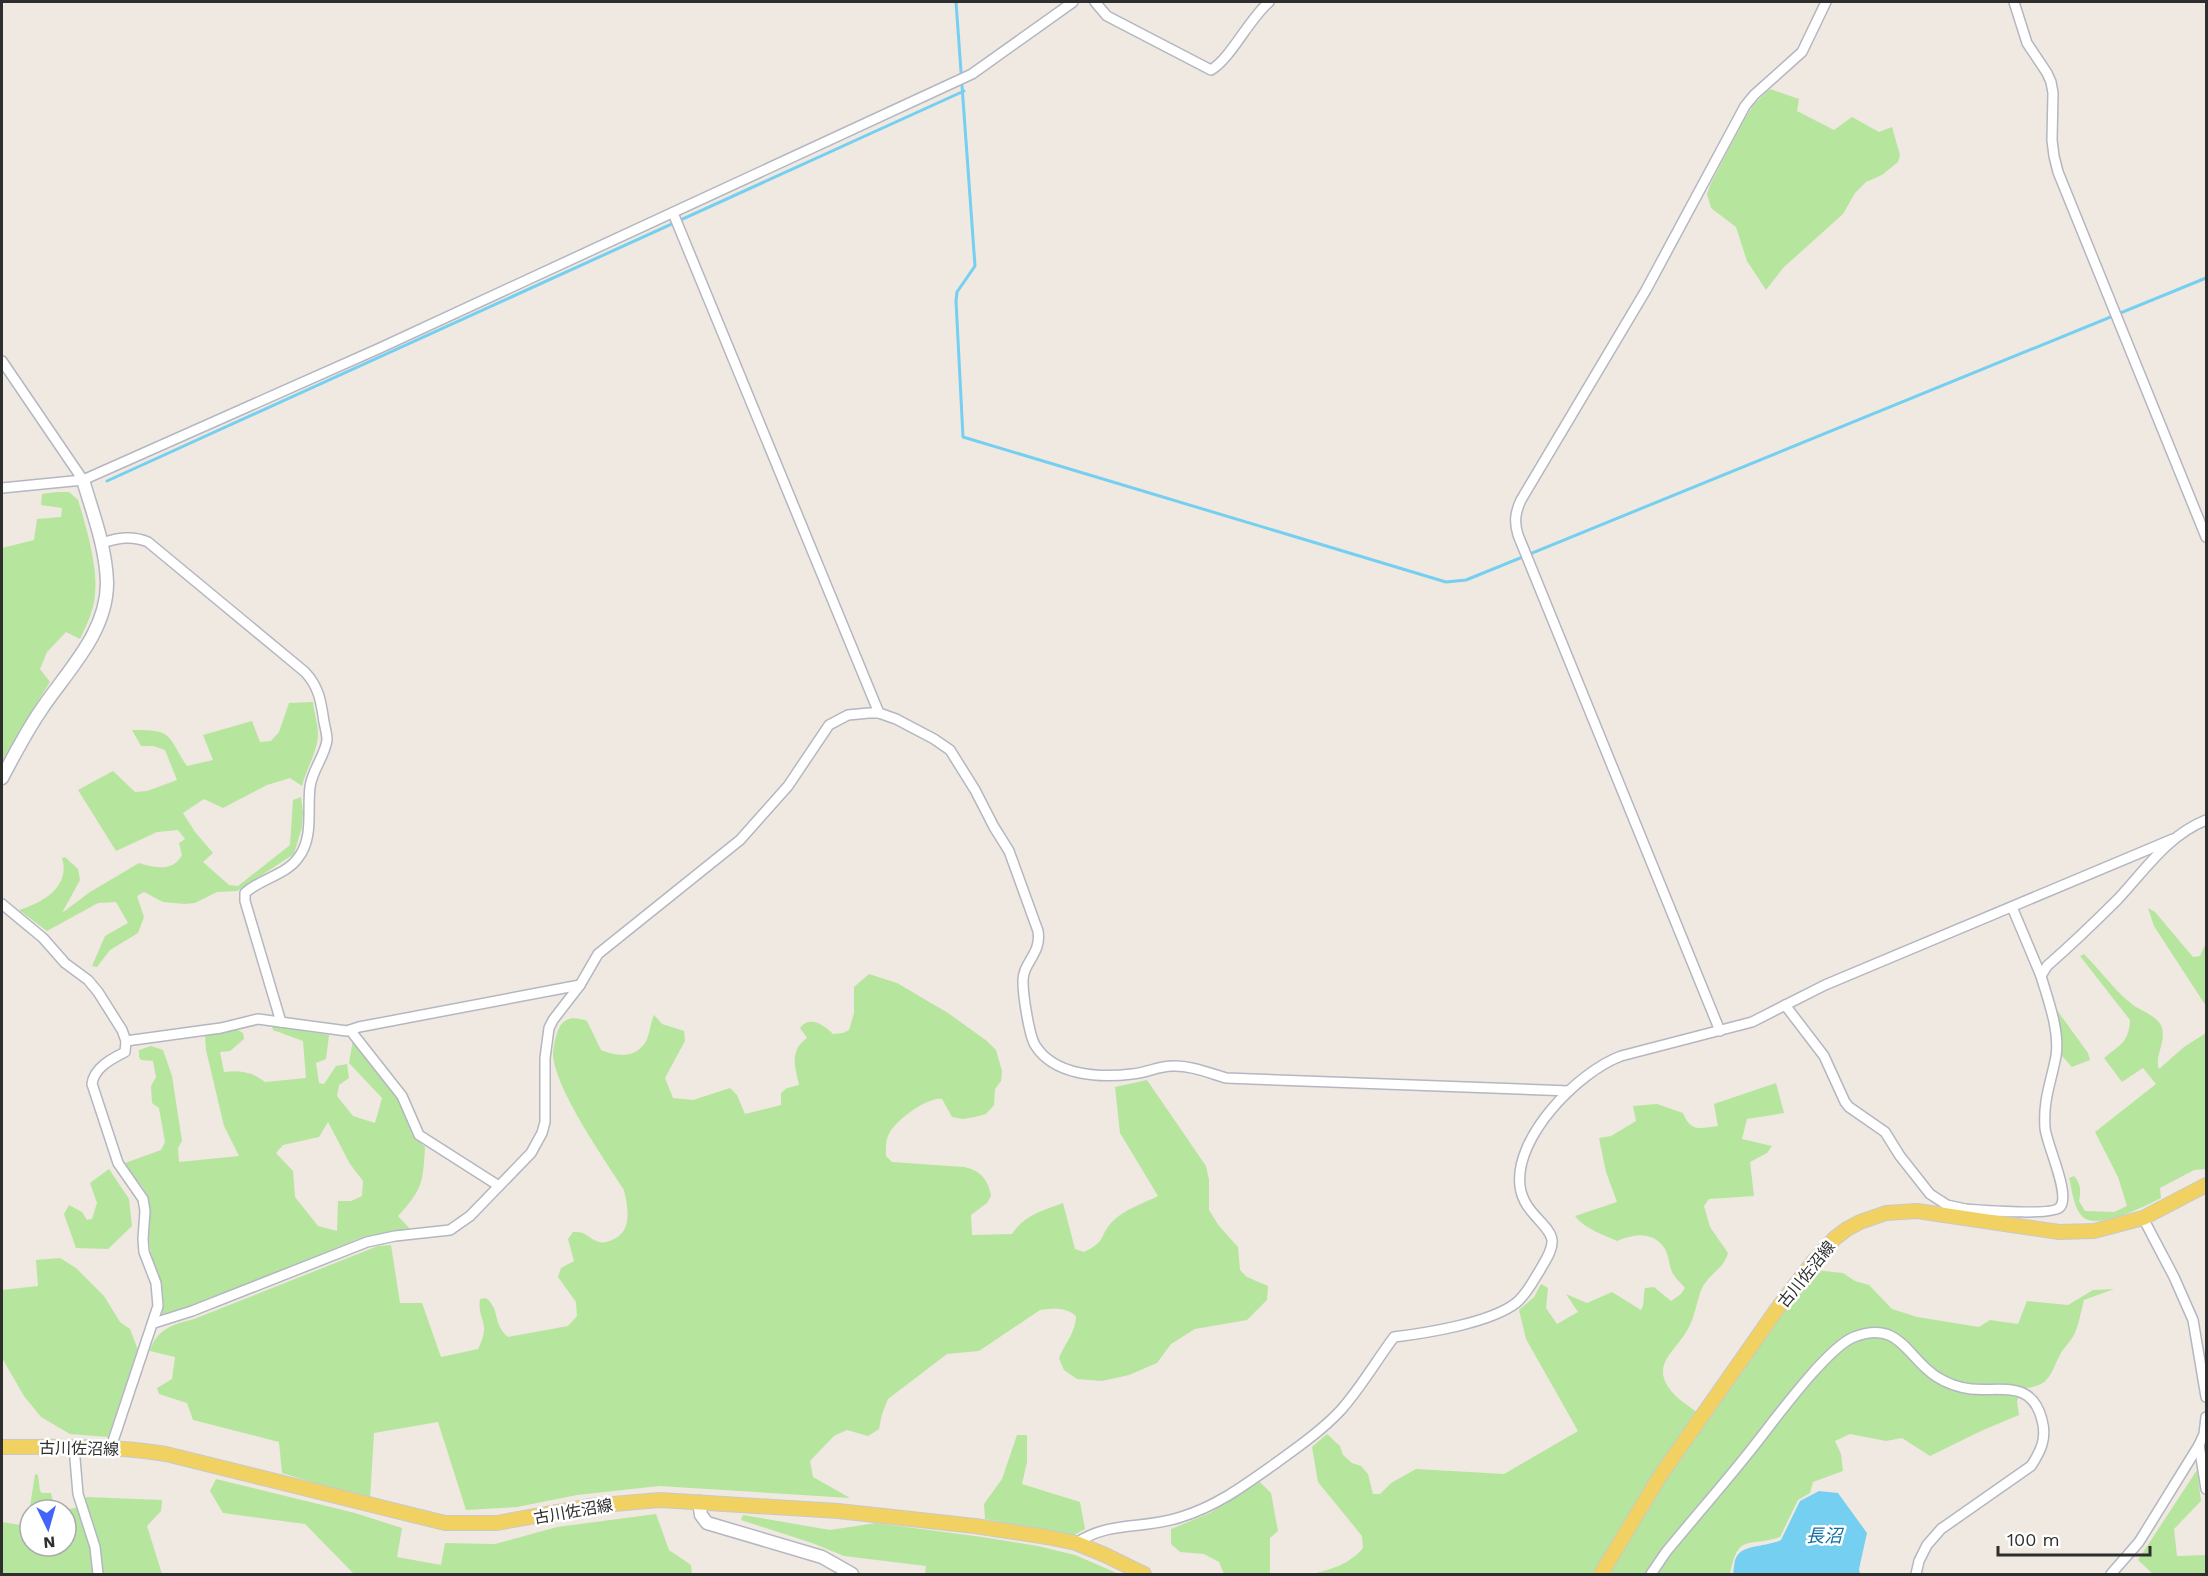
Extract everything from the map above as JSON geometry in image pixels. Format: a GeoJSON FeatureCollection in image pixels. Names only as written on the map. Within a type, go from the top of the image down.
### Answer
{"type":"FeatureCollection","features":[{"type":"Feature","properties":{"kind":"main road","name":"古川佐沼線"},"geometry":{"type":"LineString","coordinates":[[1601,1575],[1660,1476],[1777,1309],[1824,1248],[1847,1229],[1886,1213],[1917,1211],[1964,1213],[2041,1229],[2077,1233],[2110,1228],[2143,1218],[2206,1185]]}},
{"type":"Feature","properties":{"kind":"main road","name":"古川佐沼線"},"geometry":{"type":"LineString","coordinates":[[2,1447],[111,1447],[166,1454],[445,1523],[497,1523],[617,1503],[660,1500],[881,1515],[1024,1533],[1076,1544],[1105,1555],[1143,1575]]}},
{"type":"Feature","properties":{"kind":"street"},"geometry":{"type":"LineString","coordinates":[[2,488],[83,480],[676,219],[972,74],[1072,2]]}},
{"type":"Feature","properties":{"kind":"street"},"geometry":{"type":"LineString","coordinates":[[1095,2],[1107,16],[1212,70],[1227,56],[1246,28],[1269,2]]}},
{"type":"Feature","properties":{"kind":"street"},"geometry":{"type":"LineString","coordinates":[[1720,1031],[1526,554],[1515,525],[1515,515],[1521,500],[1646,290],[1745,106],[1802,52],[1826,2]]}},
{"type":"Feature","properties":{"kind":"street"},"geometry":{"type":"LineString","coordinates":[[2013,2],[2027,43],[2048,73],[2054,93],[2052,140],[2056,164],[2206,537]]}},
{"type":"Feature","properties":{"kind":"street"},"geometry":{"type":"LineString","coordinates":[[676,219],[879,713]]}},
{"type":"Feature","properties":{"kind":"street"},"geometry":{"type":"LineString","coordinates":[[2,361],[83,480],[105,556],[107,585],[102,614],[94,635],[29,727],[2,778]]}},
{"type":"Feature","properties":{"kind":"street"},"geometry":{"type":"LineString","coordinates":[[101,543],[128,537],[148,542],[305,672],[315,682],[320,694],[327,739],[313,773],[310,813],[299,858],[290,866],[251,887],[245,893],[245,901],[281,1022]]}},
{"type":"Feature","properties":{"kind":"street"},"geometry":{"type":"LineString","coordinates":[[154,1323],[192,1311],[367,1242],[394,1236],[450,1230],[470,1215],[531,1153],[542,1133],[546,1111],[545,1058],[549,1028],[580,986],[598,954],[740,840],[788,786],[829,725],[848,715],[879,713],[896,719],[933,739],[950,750],[975,790],[1009,851],[1038,931],[1040,942],[1025,971],[1023,981],[1031,1037],[1036,1046],[1053,1062],[1087,1075],[1133,1074],[1172,1066],[1186,1066],[1226,1078],[1569,1091]]}},
{"type":"Feature","properties":{"kind":"street"},"geometry":{"type":"LineString","coordinates":[[2041,976],[2047,966],[2117,899],[2173,839],[2183,831],[2206,820]]}},
{"type":"Feature","properties":{"kind":"street"},"geometry":{"type":"LineString","coordinates":[[1076,1544],[1088,1535],[1112,1527],[1165,1522],[1212,1505],[1262,1473],[1322,1428],[1341,1410],[1394,1337],[1417,1334],[1485,1317],[1517,1302],[1530,1287],[1547,1258],[1552,1242],[1550,1235],[1530,1212],[1522,1197],[1521,1168],[1537,1128],[1569,1091],[1588,1074],[1610,1060],[1752,1022],[1824,985],[2173,839]]}},
{"type":"Feature","properties":{"kind":"street"},"geometry":{"type":"LineString","coordinates":[[2,904],[43,938],[65,963],[88,980],[122,1030],[126,1041],[125,1052],[99,1069],[93,1077],[92,1084],[118,1163],[142,1199],[145,1211],[144,1252],[156,1283],[159,1306],[111,1447]]}},
{"type":"Feature","properties":{"kind":"street"},"geometry":{"type":"LineString","coordinates":[[1785,1005],[1824,1056],[1845,1102],[1885,1132],[1900,1156],[1930,1194],[1964,1213],[2052,1212],[2062,1206],[2064,1200],[2063,1189],[2046,1131],[2046,1093],[2056,1055],[2056,1041],[2041,976],[2012,907]]}},
{"type":"Feature","properties":{"kind":"street"},"geometry":{"type":"LineString","coordinates":[[126,1041],[222,1028],[250,1020],[350,1030],[546,990],[580,986]]}},
{"type":"Feature","properties":{"kind":"street"},"geometry":{"type":"LineString","coordinates":[[350,1030],[402,1095],[419,1135],[499,1186]]}},
{"type":"Feature","properties":{"kind":"street"},"geometry":{"type":"LineString","coordinates":[[2143,1218],[2174,1277],[2193,1320],[2206,1397]]}},
{"type":"Feature","properties":{"kind":"street"},"geometry":{"type":"LineString","coordinates":[[1651,1575],[1666,1552],[1806,1382],[1834,1352],[1853,1338],[1886,1334],[1907,1346],[1919,1362],[1936,1377],[1946,1382],[1971,1389],[2006,1388],[2023,1393],[2036,1406],[2043,1426],[2044,1438],[2041,1452],[2031,1466],[1941,1529],[1927,1545],[1919,1561],[1916,1575]]}},
{"type":"Feature","properties":{"kind":"street"},"geometry":{"type":"LineString","coordinates":[[2111,1575],[2139,1542],[2199,1445],[2204,1434],[2206,1417]]}},
{"type":"Feature","properties":{"kind":"street"},"geometry":{"type":"LineString","coordinates":[[2199,1445],[2206,1490]]}},
{"type":"Feature","properties":{"kind":"street"},"geometry":{"type":"LineString","coordinates":[[74,1447],[78,1494],[95,1547],[98,1575]]}},
{"type":"Feature","properties":{"kind":"street"},"geometry":{"type":"LineString","coordinates":[[699,1502],[701,1515],[707,1523],[822,1557],[852,1575]]}},
{"type":"Feature","properties":{"kind":"green space"},"geometry":{"type":"Polygon","coordinates":[[[1770,89],[1799,99],[1797,111],[1834,130],[1852,117],[1879,132],[1892,127],[1900,155],[1898,162],[1882,175],[1866,182],[1855,193],[1843,214],[1783,268],[1766,290],[1747,261],[1736,227],[1711,208],[1707,194],[1744,120],[1754,104],[1770,89]]]}},
{"type":"Feature","properties":{"kind":"green space"},"geometry":{"type":"Polygon","coordinates":[[[69,492],[78,500],[88,534],[95,571],[93,606],[80,639],[66,632],[47,652],[40,669],[50,682],[2,763],[2,548],[34,540],[37,519],[61,517],[62,508],[41,505],[42,494],[69,492]]]}},
{"type":"Feature","properties":{"kind":"green space"},"geometry":{"type":"Polygon","coordinates":[[[313,702],[318,731],[317,742],[302,786],[290,778],[267,785],[223,808],[204,799],[183,813],[213,853],[203,862],[229,885],[238,886],[290,845],[293,800],[301,797],[302,827],[294,854],[237,891],[217,892],[195,903],[163,902],[144,892],[137,896],[144,917],[138,933],[110,950],[97,967],[92,966],[105,936],[128,923],[116,902],[98,903],[47,931],[19,910],[45,898],[58,885],[64,868],[62,858],[65,857],[78,869],[80,880],[62,913],[90,892],[139,863],[157,867],[169,866],[182,855],[179,843],[185,839],[178,830],[157,832],[116,851],[78,790],[113,771],[135,792],[147,791],[177,780],[165,750],[153,746],[141,746],[132,730],[155,731],[167,736],[187,766],[213,760],[203,735],[252,721],[260,742],[271,741],[279,732],[289,703],[313,702]]]}},
{"type":"Feature","properties":{"kind":"green space"},"geometry":{"type":"Polygon","coordinates":[[[2148,908],[2155,912],[2193,957],[2200,956],[2206,943],[2206,1006],[2154,926],[2148,908]]]}},
{"type":"Feature","properties":{"kind":"green space"},"geometry":{"type":"Polygon","coordinates":[[[2084,954],[2126,999],[2154,1017],[2160,1024],[2163,1039],[2158,1060],[2159,1069],[2184,1047],[2206,1033],[2206,1169],[2194,1170],[2160,1188],[2161,1198],[2154,1202],[2101,1221],[2084,1218],[2078,1210],[2069,1178],[2074,1176],[2078,1182],[2079,1201],[2085,1211],[2114,1212],[2127,1206],[2118,1177],[2095,1132],[2156,1084],[2143,1068],[2122,1082],[2104,1058],[2126,1038],[2130,1020],[2080,956],[2084,954]]]}},
{"type":"Feature","properties":{"kind":"green space"},"geometry":{"type":"Polygon","coordinates":[[[869,974],[897,983],[948,1013],[996,1050],[1002,1071],[1001,1081],[995,1089],[994,1105],[986,1114],[963,1119],[952,1117],[942,1099],[929,1101],[899,1121],[890,1132],[886,1144],[886,1156],[892,1162],[964,1167],[975,1170],[982,1176],[991,1196],[987,1203],[971,1215],[972,1235],[1012,1234],[1028,1218],[1063,1203],[1075,1249],[1084,1252],[1100,1241],[1108,1227],[1117,1218],[1128,1210],[1158,1196],[1120,1133],[1115,1087],[1147,1080],[1206,1166],[1209,1180],[1209,1210],[1219,1226],[1238,1247],[1240,1270],[1247,1277],[1268,1286],[1267,1300],[1247,1320],[1195,1329],[1171,1344],[1157,1363],[1129,1375],[1102,1381],[1077,1379],[1064,1370],[1059,1358],[1072,1332],[1076,1316],[1064,1310],[1040,1310],[979,1351],[947,1354],[888,1399],[879,1429],[868,1436],[847,1430],[834,1436],[810,1461],[813,1477],[850,1498],[659,1486],[577,1495],[517,1507],[466,1510],[438,1422],[374,1433],[370,1500],[282,1473],[279,1442],[193,1420],[187,1403],[159,1394],[157,1388],[172,1379],[175,1357],[150,1351],[161,1333],[180,1323],[378,1246],[391,1245],[400,1303],[422,1303],[441,1357],[478,1349],[484,1333],[480,1299],[486,1298],[494,1307],[500,1327],[508,1337],[568,1326],[577,1316],[576,1302],[558,1277],[561,1268],[574,1261],[568,1239],[573,1232],[584,1234],[599,1242],[606,1242],[619,1236],[626,1225],[627,1204],[624,1190],[582,1124],[556,1070],[553,1055],[561,1024],[568,1019],[587,1021],[601,1050],[624,1055],[636,1052],[645,1043],[654,1015],[662,1024],[684,1031],[685,1041],[665,1078],[673,1098],[693,1100],[730,1088],[737,1095],[745,1114],[781,1105],[781,1093],[787,1088],[799,1085],[795,1060],[798,1048],[807,1038],[800,1028],[804,1024],[817,1023],[833,1034],[849,1030],[854,1013],[854,987],[869,974]]]}},
{"type":"Feature","properties":{"kind":"green space"},"geometry":{"type":"Polygon","coordinates":[[[2054,1006],[2088,1053],[2090,1060],[2072,1067],[2062,1056],[2062,1039],[2054,1006]]]}},
{"type":"Feature","properties":{"kind":"green space"},"geometry":{"type":"Polygon","coordinates":[[[272,1026],[329,1035],[326,1059],[316,1063],[319,1083],[324,1084],[336,1066],[347,1064],[349,1078],[339,1085],[337,1096],[353,1116],[375,1123],[382,1098],[349,1063],[353,1040],[397,1096],[413,1136],[425,1147],[422,1177],[417,1192],[398,1216],[410,1229],[363,1237],[190,1307],[162,1315],[162,1294],[149,1244],[148,1197],[125,1163],[161,1150],[165,1142],[159,1108],[152,1103],[151,1086],[156,1077],[153,1061],[141,1060],[139,1050],[151,1046],[163,1050],[172,1076],[182,1141],[178,1148],[179,1162],[239,1156],[224,1126],[206,1050],[205,1035],[236,1029],[243,1033],[244,1039],[230,1051],[220,1052],[224,1072],[246,1072],[265,1082],[306,1078],[303,1041],[273,1030],[272,1026]],[[328,1122],[319,1137],[283,1145],[276,1153],[293,1171],[295,1197],[318,1226],[337,1231],[338,1201],[351,1201],[362,1196],[363,1181],[350,1164],[328,1122]]]}},
{"type":"Feature","properties":{"kind":"green space"},"geometry":{"type":"Polygon","coordinates":[[[1776,1083],[1784,1113],[1747,1119],[1742,1139],[1772,1146],[1767,1153],[1750,1162],[1754,1196],[1709,1199],[1704,1206],[1710,1227],[1728,1253],[1724,1263],[1703,1286],[1690,1325],[1666,1360],[1663,1370],[1668,1387],[1683,1402],[1708,1418],[1776,1320],[1815,1270],[1843,1273],[1855,1281],[1869,1285],[1892,1309],[1917,1317],[1979,1327],[1990,1320],[2018,1324],[2027,1301],[2068,1305],[2093,1290],[2114,1289],[2084,1300],[2075,1333],[2061,1353],[2052,1373],[2039,1385],[2023,1388],[2017,1401],[2019,1415],[1930,1456],[1902,1438],[1886,1441],[1850,1434],[1835,1441],[1841,1454],[1843,1471],[1813,1482],[1810,1493],[1798,1500],[1780,1537],[1741,1547],[1733,1561],[1730,1574],[1313,1574],[1346,1562],[1363,1548],[1362,1536],[1318,1482],[1312,1447],[1327,1434],[1340,1446],[1343,1455],[1352,1463],[1361,1466],[1368,1474],[1373,1494],[1380,1494],[1391,1483],[1416,1469],[1504,1474],[1578,1431],[1526,1339],[1519,1310],[1534,1297],[1541,1284],[1548,1288],[1546,1308],[1557,1324],[1578,1312],[1566,1294],[1587,1303],[1612,1292],[1641,1310],[1645,1288],[1654,1287],[1671,1301],[1685,1288],[1672,1272],[1665,1249],[1655,1239],[1636,1235],[1617,1241],[1589,1228],[1575,1216],[1617,1202],[1606,1172],[1599,1138],[1611,1136],[1636,1121],[1633,1106],[1657,1104],[1683,1113],[1689,1124],[1697,1128],[1718,1126],[1714,1104],[1776,1083]]]}},
{"type":"Feature","properties":{"kind":"green space"},"geometry":{"type":"Polygon","coordinates":[[[109,1169],[129,1199],[132,1226],[108,1249],[76,1248],[64,1214],[69,1205],[82,1212],[87,1220],[92,1219],[97,1203],[90,1183],[109,1169]]]}},
{"type":"Feature","properties":{"kind":"green space"},"geometry":{"type":"Polygon","coordinates":[[[60,1258],[76,1268],[104,1296],[120,1322],[130,1329],[138,1350],[108,1437],[70,1434],[41,1417],[24,1396],[2,1358],[2,1290],[38,1286],[36,1260],[60,1258]]]}},
{"type":"Feature","properties":{"kind":"green space"},"geometry":{"type":"Polygon","coordinates":[[[1017,1435],[1027,1435],[1027,1462],[1022,1484],[1080,1502],[1085,1529],[1074,1535],[985,1519],[984,1504],[1002,1479],[1017,1435]]]}},
{"type":"Feature","properties":{"kind":"green space"},"geometry":{"type":"Polygon","coordinates":[[[2197,1470],[2201,1501],[2174,1529],[2177,1556],[2205,1555],[2206,1574],[2153,1574],[2138,1560],[2197,1470]]]}},
{"type":"Feature","properties":{"kind":"green space"},"geometry":{"type":"Polygon","coordinates":[[[35,1474],[38,1475],[40,1491],[51,1493],[52,1498],[31,1498],[35,1474]]]}},
{"type":"Feature","properties":{"kind":"green space"},"geometry":{"type":"Polygon","coordinates":[[[216,1479],[355,1513],[402,1528],[397,1557],[441,1565],[445,1543],[495,1544],[557,1527],[656,1514],[669,1550],[691,1565],[692,1574],[354,1574],[305,1524],[223,1513],[210,1491],[216,1479]]]}},
{"type":"Feature","properties":{"kind":"green space"},"geometry":{"type":"Polygon","coordinates":[[[1260,1482],[1271,1493],[1278,1531],[1270,1538],[1270,1574],[1224,1574],[1219,1562],[1204,1554],[1180,1552],[1171,1544],[1171,1529],[1210,1513],[1260,1482]]]}},
{"type":"Feature","properties":{"kind":"green space"},"geometry":{"type":"Polygon","coordinates":[[[87,1497],[162,1500],[161,1511],[147,1526],[162,1574],[2,1574],[2,1522],[18,1525],[18,1558],[78,1558],[78,1505],[87,1497]]]}},
{"type":"Feature","properties":{"kind":"green space"},"geometry":{"type":"Polygon","coordinates":[[[743,1515],[830,1530],[876,1523],[982,1537],[1038,1546],[1075,1555],[1119,1574],[925,1574],[926,1566],[844,1556],[741,1520],[743,1515]]]}},
{"type":"Feature","properties":{"kind":"water","name":"長沼"},"geometry":{"type":"Polygon","coordinates":[[[1819,1491],[1838,1493],[1867,1533],[1859,1569],[1860,1574],[1733,1574],[1735,1560],[1740,1552],[1781,1540],[1800,1501],[1819,1491]]]}},
{"type":"Feature","properties":{"kind":"waterway"},"geometry":{"type":"LineString","coordinates":[[956,2],[975,266],[957,292],[956,301],[963,437],[1446,582],[1466,580],[2206,278]]}},
{"type":"Feature","properties":{"kind":"waterway"},"geometry":{"type":"LineString","coordinates":[[107,481],[964,91]]}}]}
